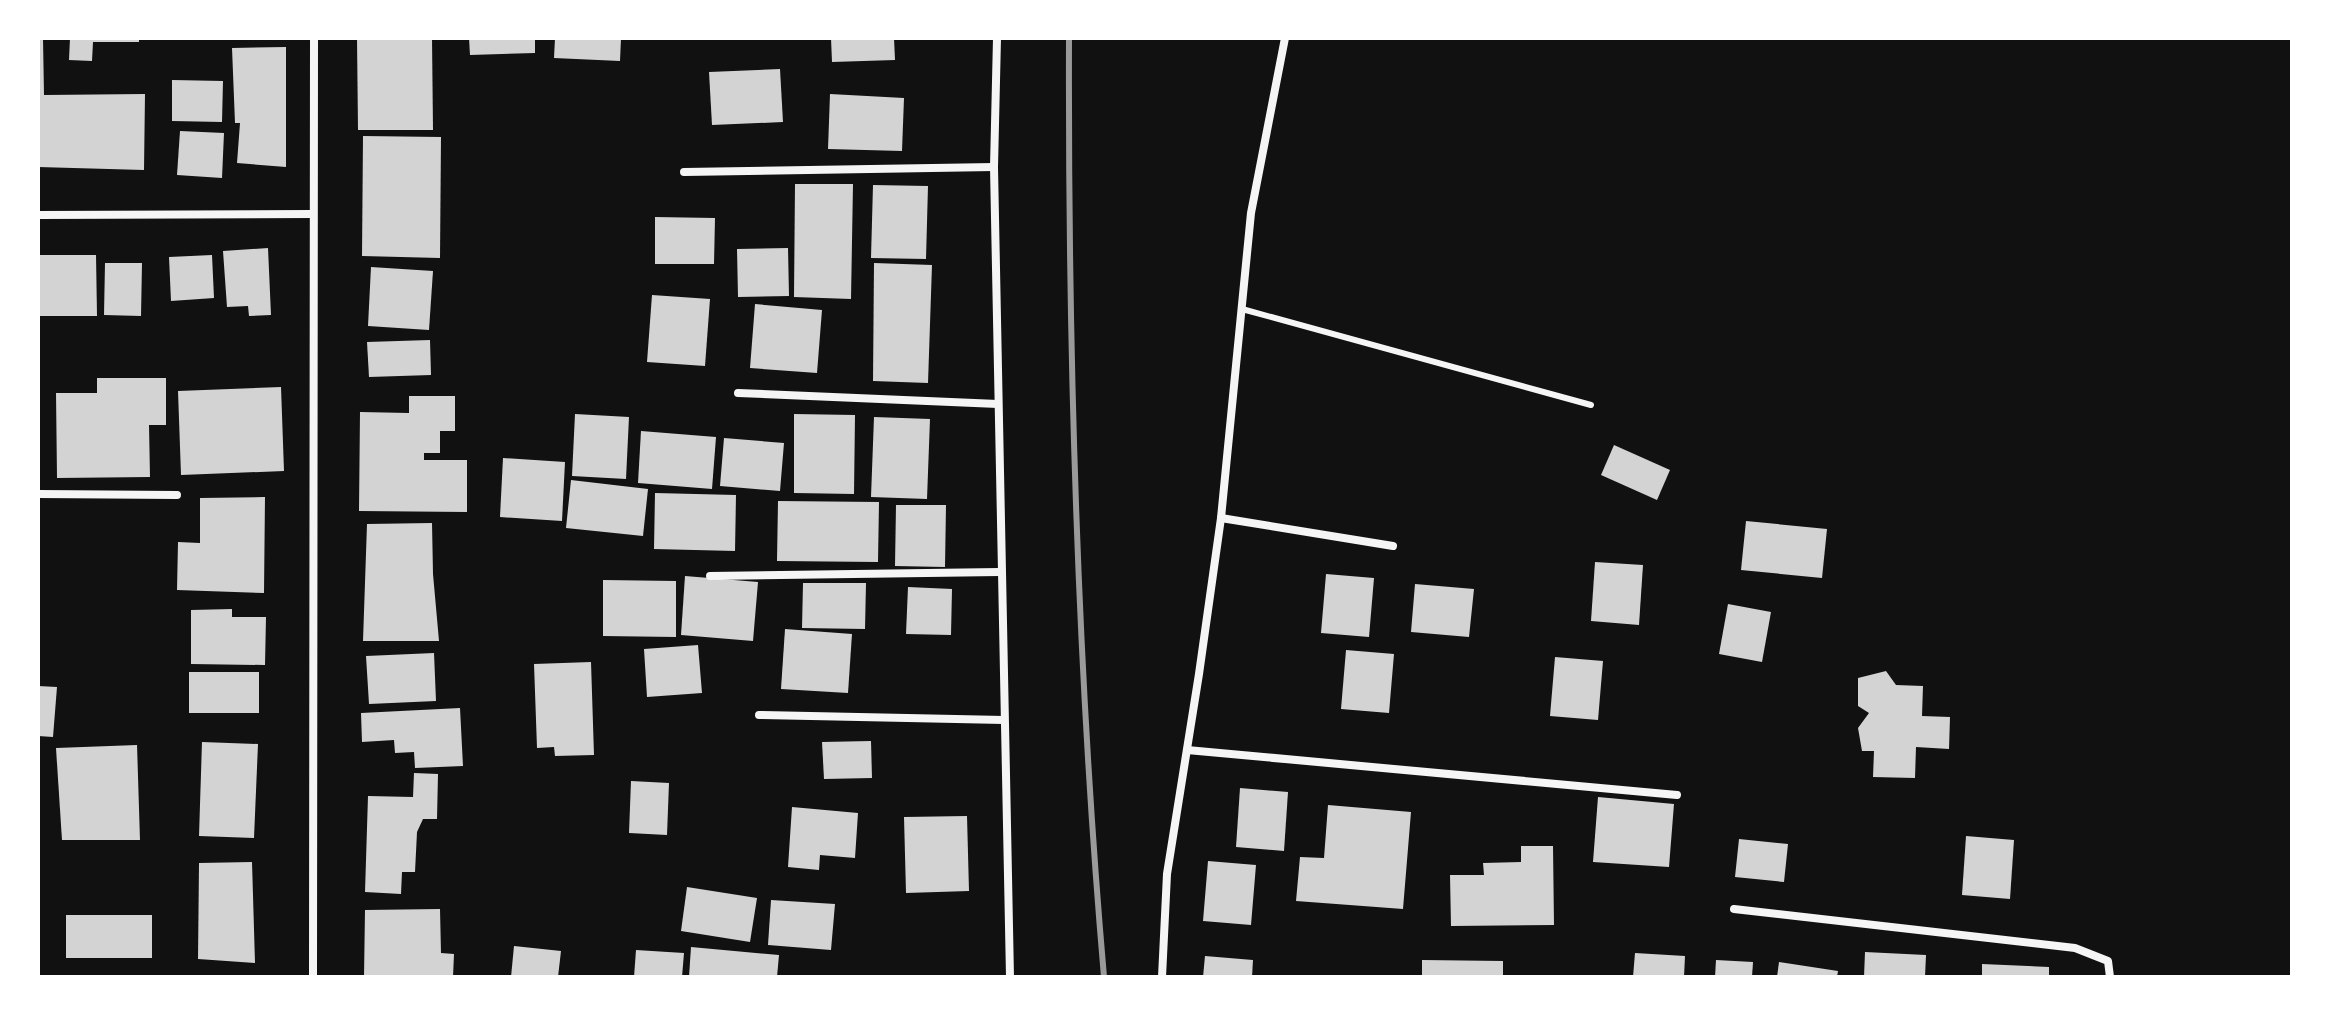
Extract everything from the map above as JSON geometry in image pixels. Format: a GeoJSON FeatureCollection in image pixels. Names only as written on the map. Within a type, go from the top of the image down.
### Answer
{"type":"FeatureCollection","features":[{"type":"Feature","properties":{"kind":"street"},"geometry":{"type":"LineString","coordinates":[[313,977],[314,38]]}},
{"type":"Feature","properties":{"kind":"street"},"geometry":{"type":"LineString","coordinates":[[997,38],[994,167],[1010,977]]}},
{"type":"Feature","properties":{"kind":"street"},"geometry":{"type":"LineString","coordinates":[[1162,977],[1167,874],[1221,518],[1251,213],[1285,38]]}},
{"type":"Feature","properties":{"kind":"street"},"geometry":{"type":"LineString","coordinates":[[684,172],[994,167]]}},
{"type":"Feature","properties":{"kind":"street"},"geometry":{"type":"LineString","coordinates":[[38,215],[313,214]]}},
{"type":"Feature","properties":{"kind":"street"},"geometry":{"type":"LineString","coordinates":[[738,393],[998,404]]}},
{"type":"Feature","properties":{"kind":"street"},"geometry":{"type":"LineString","coordinates":[[38,494],[177,495]]}},
{"type":"Feature","properties":{"kind":"street"},"geometry":{"type":"LineString","coordinates":[[1221,518],[1393,546]]}},
{"type":"Feature","properties":{"kind":"street"},"geometry":{"type":"LineString","coordinates":[[710,576],[1000,572]]}},
{"type":"Feature","properties":{"kind":"street"},"geometry":{"type":"LineString","coordinates":[[759,715],[1004,720]]}},
{"type":"Feature","properties":{"kind":"street"},"geometry":{"type":"LineString","coordinates":[[1187,750],[1677,795]]}},
{"type":"Feature","properties":{"kind":"street"},"geometry":{"type":"LineString","coordinates":[[1734,909],[2075,948],[2108,961],[2110,977]]}},
{"type":"Feature","properties":{"kind":"lane"},"geometry":{"type":"LineString","coordinates":[[1242,309],[1591,405]]}},
{"type":"Feature","properties":{"kind":"building"},"geometry":{"type":"Polygon","coordinates":[[[38,38],[43,38],[44,95],[145,94],[144,170],[38,167],[38,38]]]}},
{"type":"Feature","properties":{"kind":"building"},"geometry":{"type":"Polygon","coordinates":[[[70,38],[139,38],[139,42],[93,42],[92,61],[69,60],[70,38]]]}},
{"type":"Feature","properties":{"kind":"building"},"geometry":{"type":"Polygon","coordinates":[[[357,38],[432,38],[433,130],[358,130],[357,38]]]}},
{"type":"Feature","properties":{"kind":"building"},"geometry":{"type":"Polygon","coordinates":[[[469,38],[535,38],[535,53],[470,55],[469,38]]]}},
{"type":"Feature","properties":{"kind":"building"},"geometry":{"type":"Polygon","coordinates":[[[555,38],[621,38],[620,61],[554,58],[555,38]]]}},
{"type":"Feature","properties":{"kind":"building"},"geometry":{"type":"Polygon","coordinates":[[[831,38],[894,38],[895,60],[832,62],[831,38]]]}},
{"type":"Feature","properties":{"kind":"building"},"geometry":{"type":"Polygon","coordinates":[[[286,47],[286,167],[237,163],[240,123],[235,123],[232,48],[286,47]]]}},
{"type":"Feature","properties":{"kind":"building"},"geometry":{"type":"Polygon","coordinates":[[[780,69],[783,122],[712,125],[709,72],[780,69]]]}},
{"type":"Feature","properties":{"kind":"building"},"geometry":{"type":"Polygon","coordinates":[[[172,80],[223,81],[222,122],[172,121],[172,80]]]}},
{"type":"Feature","properties":{"kind":"building"},"geometry":{"type":"Polygon","coordinates":[[[830,94],[904,98],[902,151],[828,149],[830,94]]]}},
{"type":"Feature","properties":{"kind":"building"},"geometry":{"type":"Polygon","coordinates":[[[180,131],[224,133],[222,178],[177,175],[180,131]]]}},
{"type":"Feature","properties":{"kind":"building"},"geometry":{"type":"Polygon","coordinates":[[[363,136],[441,137],[440,258],[362,256],[363,136]]]}},
{"type":"Feature","properties":{"kind":"building"},"geometry":{"type":"Polygon","coordinates":[[[795,184],[853,184],[851,299],[794,297],[795,184]]]}},
{"type":"Feature","properties":{"kind":"building"},"geometry":{"type":"Polygon","coordinates":[[[873,185],[928,186],[926,259],[871,258],[873,185]]]}},
{"type":"Feature","properties":{"kind":"building"},"geometry":{"type":"Polygon","coordinates":[[[655,217],[715,218],[714,264],[655,264],[655,217]]]}},
{"type":"Feature","properties":{"kind":"building"},"geometry":{"type":"Polygon","coordinates":[[[268,248],[271,315],[249,316],[248,306],[227,307],[223,251],[268,248]]]}},
{"type":"Feature","properties":{"kind":"building"},"geometry":{"type":"Polygon","coordinates":[[[788,248],[789,296],[738,297],[737,249],[788,248]]]}},
{"type":"Feature","properties":{"kind":"building"},"geometry":{"type":"Polygon","coordinates":[[[38,255],[96,255],[97,316],[38,316],[38,255]]]}},
{"type":"Feature","properties":{"kind":"building"},"geometry":{"type":"Polygon","coordinates":[[[212,255],[214,298],[171,301],[169,257],[212,255]]]}},
{"type":"Feature","properties":{"kind":"building"},"geometry":{"type":"Polygon","coordinates":[[[105,263],[142,263],[141,316],[104,315],[105,263]]]}},
{"type":"Feature","properties":{"kind":"building"},"geometry":{"type":"Polygon","coordinates":[[[874,263],[932,265],[928,383],[873,381],[874,263]]]}},
{"type":"Feature","properties":{"kind":"building"},"geometry":{"type":"Polygon","coordinates":[[[371,267],[433,271],[429,330],[368,326],[371,267]]]}},
{"type":"Feature","properties":{"kind":"building"},"geometry":{"type":"Polygon","coordinates":[[[652,295],[710,299],[705,366],[647,362],[652,295]]]}},
{"type":"Feature","properties":{"kind":"building"},"geometry":{"type":"Polygon","coordinates":[[[755,304],[822,310],[817,373],[750,368],[755,304]]]}},
{"type":"Feature","properties":{"kind":"building"},"geometry":{"type":"Polygon","coordinates":[[[430,340],[431,375],[369,377],[367,342],[430,340]]]}},
{"type":"Feature","properties":{"kind":"building"},"geometry":{"type":"Polygon","coordinates":[[[97,378],[166,378],[166,425],[149,425],[150,477],[57,478],[56,393],[97,393],[97,378]]]}},
{"type":"Feature","properties":{"kind":"building"},"geometry":{"type":"Polygon","coordinates":[[[281,387],[284,471],[181,475],[178,391],[281,387]]]}},
{"type":"Feature","properties":{"kind":"building"},"geometry":{"type":"Polygon","coordinates":[[[409,396],[455,396],[455,431],[440,431],[440,453],[424,453],[424,460],[467,460],[467,512],[359,511],[360,412],[409,413],[409,396]]]}},
{"type":"Feature","properties":{"kind":"building"},"geometry":{"type":"Polygon","coordinates":[[[575,414],[629,417],[626,479],[572,476],[575,414]]]}},
{"type":"Feature","properties":{"kind":"building"},"geometry":{"type":"Polygon","coordinates":[[[794,414],[855,415],[854,494],[794,493],[794,414]]]}},
{"type":"Feature","properties":{"kind":"building"},"geometry":{"type":"Polygon","coordinates":[[[874,417],[930,419],[927,499],[871,497],[874,417]]]}},
{"type":"Feature","properties":{"kind":"building"},"geometry":{"type":"Polygon","coordinates":[[[641,431],[716,437],[712,489],[638,483],[641,431]]]}},
{"type":"Feature","properties":{"kind":"building"},"geometry":{"type":"Polygon","coordinates":[[[724,438],[784,443],[780,491],[720,486],[724,438]]]}},
{"type":"Feature","properties":{"kind":"building"},"geometry":{"type":"Polygon","coordinates":[[[1614,445],[1670,470],[1657,500],[1601,475],[1614,445]]]}},
{"type":"Feature","properties":{"kind":"building"},"geometry":{"type":"Polygon","coordinates":[[[503,458],[565,462],[562,521],[500,517],[503,458]]]}},
{"type":"Feature","properties":{"kind":"building"},"geometry":{"type":"Polygon","coordinates":[[[571,480],[648,489],[643,536],[566,528],[571,480]]]}},
{"type":"Feature","properties":{"kind":"building"},"geometry":{"type":"Polygon","coordinates":[[[655,493],[736,495],[735,551],[654,549],[655,493]]]}},
{"type":"Feature","properties":{"kind":"building"},"geometry":{"type":"Polygon","coordinates":[[[265,497],[264,593],[177,590],[178,542],[200,543],[200,498],[265,497]]]}},
{"type":"Feature","properties":{"kind":"building"},"geometry":{"type":"Polygon","coordinates":[[[778,501],[879,502],[878,562],[777,561],[778,501]]]}},
{"type":"Feature","properties":{"kind":"building"},"geometry":{"type":"Polygon","coordinates":[[[896,505],[946,505],[945,567],[895,566],[896,505]]]}},
{"type":"Feature","properties":{"kind":"building"},"geometry":{"type":"Polygon","coordinates":[[[1746,521],[1827,529],[1822,578],[1741,570],[1746,521]]]}},
{"type":"Feature","properties":{"kind":"building"},"geometry":{"type":"Polygon","coordinates":[[[432,523],[439,641],[363,641],[367,524],[432,523]]]}},
{"type":"Feature","properties":{"kind":"building"},"geometry":{"type":"Polygon","coordinates":[[[1595,562],[1643,565],[1639,625],[1591,621],[1595,562]]]}},
{"type":"Feature","properties":{"kind":"building"},"geometry":{"type":"Polygon","coordinates":[[[1326,574],[1374,578],[1369,637],[1321,633],[1326,574]]]}},
{"type":"Feature","properties":{"kind":"building"},"geometry":{"type":"Polygon","coordinates":[[[685,576],[758,582],[753,641],[681,635],[685,576]]]}},
{"type":"Feature","properties":{"kind":"building"},"geometry":{"type":"Polygon","coordinates":[[[603,580],[676,581],[676,637],[603,636],[603,580]]]}},
{"type":"Feature","properties":{"kind":"building"},"geometry":{"type":"Polygon","coordinates":[[[803,583],[866,583],[865,629],[802,628],[803,583]]]}},
{"type":"Feature","properties":{"kind":"building"},"geometry":{"type":"Polygon","coordinates":[[[1415,584],[1474,589],[1469,637],[1411,632],[1415,584]]]}},
{"type":"Feature","properties":{"kind":"building"},"geometry":{"type":"Polygon","coordinates":[[[908,587],[952,589],[951,635],[906,634],[908,587]]]}},
{"type":"Feature","properties":{"kind":"building"},"geometry":{"type":"Polygon","coordinates":[[[1728,604],[1771,612],[1762,662],[1719,654],[1728,604]]]}},
{"type":"Feature","properties":{"kind":"building"},"geometry":{"type":"Polygon","coordinates":[[[232,609],[232,617],[266,617],[265,665],[191,664],[191,610],[232,609]]]}},
{"type":"Feature","properties":{"kind":"building"},"geometry":{"type":"Polygon","coordinates":[[[785,629],[852,634],[848,693],[781,689],[785,629]]]}},
{"type":"Feature","properties":{"kind":"building"},"geometry":{"type":"Polygon","coordinates":[[[698,645],[702,693],[647,697],[644,649],[698,645]]]}},
{"type":"Feature","properties":{"kind":"building"},"geometry":{"type":"Polygon","coordinates":[[[1346,650],[1394,654],[1389,713],[1341,709],[1346,650]]]}},
{"type":"Feature","properties":{"kind":"building"},"geometry":{"type":"Polygon","coordinates":[[[434,653],[436,701],[369,704],[366,656],[434,653]]]}},
{"type":"Feature","properties":{"kind":"building"},"geometry":{"type":"Polygon","coordinates":[[[1555,657],[1603,661],[1598,720],[1550,716],[1555,657]]]}},
{"type":"Feature","properties":{"kind":"building"},"geometry":{"type":"Polygon","coordinates":[[[591,662],[594,755],[555,756],[554,747],[537,748],[534,664],[591,662]]]}},
{"type":"Feature","properties":{"kind":"building"},"geometry":{"type":"Polygon","coordinates":[[[1886,671],[1896,685],[1923,686],[1922,716],[1950,717],[1949,749],[1916,747],[1915,778],[1873,777],[1874,751],[1862,751],[1858,728],[1869,713],[1858,706],[1858,678],[1886,671]]]}},
{"type":"Feature","properties":{"kind":"building"},"geometry":{"type":"Polygon","coordinates":[[[189,672],[259,672],[259,713],[189,713],[189,672]]]}},
{"type":"Feature","properties":{"kind":"building"},"geometry":{"type":"Polygon","coordinates":[[[38,686],[57,687],[53,737],[38,736],[38,686]]]}},
{"type":"Feature","properties":{"kind":"building"},"geometry":{"type":"Polygon","coordinates":[[[460,708],[463,766],[415,768],[414,752],[395,753],[394,740],[362,742],[361,713],[460,708]]]}},
{"type":"Feature","properties":{"kind":"building"},"geometry":{"type":"Polygon","coordinates":[[[871,741],[872,778],[824,779],[822,742],[871,741]]]}},
{"type":"Feature","properties":{"kind":"building"},"geometry":{"type":"Polygon","coordinates":[[[202,742],[258,744],[254,838],[199,836],[202,742]]]}},
{"type":"Feature","properties":{"kind":"building"},"geometry":{"type":"Polygon","coordinates":[[[137,745],[140,840],[62,840],[56,748],[137,745]]]}},
{"type":"Feature","properties":{"kind":"building"},"geometry":{"type":"Polygon","coordinates":[[[414,773],[438,774],[437,819],[423,819],[417,832],[415,872],[402,872],[401,894],[365,892],[368,796],[413,797],[414,773]]]}},
{"type":"Feature","properties":{"kind":"building"},"geometry":{"type":"Polygon","coordinates":[[[631,781],[669,783],[667,835],[629,833],[631,781]]]}},
{"type":"Feature","properties":{"kind":"building"},"geometry":{"type":"Polygon","coordinates":[[[1240,788],[1288,792],[1284,851],[1236,847],[1240,788]]]}},
{"type":"Feature","properties":{"kind":"building"},"geometry":{"type":"Polygon","coordinates":[[[1598,797],[1674,804],[1669,867],[1593,862],[1598,797]]]}},
{"type":"Feature","properties":{"kind":"building"},"geometry":{"type":"Polygon","coordinates":[[[1328,805],[1411,812],[1403,909],[1296,901],[1300,857],[1324,858],[1328,805]]]}},
{"type":"Feature","properties":{"kind":"building"},"geometry":{"type":"Polygon","coordinates":[[[792,807],[858,813],[855,858],[820,855],[819,870],[788,867],[792,807]]]}},
{"type":"Feature","properties":{"kind":"building"},"geometry":{"type":"Polygon","coordinates":[[[967,816],[969,891],[906,893],[904,817],[967,816]]]}},
{"type":"Feature","properties":{"kind":"building"},"geometry":{"type":"Polygon","coordinates":[[[1966,836],[2014,840],[2010,899],[1962,895],[1966,836]]]}},
{"type":"Feature","properties":{"kind":"building"},"geometry":{"type":"Polygon","coordinates":[[[1739,839],[1788,844],[1784,882],[1735,877],[1739,839]]]}},
{"type":"Feature","properties":{"kind":"building"},"geometry":{"type":"Polygon","coordinates":[[[1521,846],[1553,846],[1554,925],[1451,926],[1450,875],[1484,875],[1483,863],[1521,862],[1521,846]]]}},
{"type":"Feature","properties":{"kind":"building"},"geometry":{"type":"Polygon","coordinates":[[[1208,861],[1256,865],[1251,925],[1203,921],[1208,861]]]}},
{"type":"Feature","properties":{"kind":"building"},"geometry":{"type":"Polygon","coordinates":[[[252,862],[255,963],[198,959],[199,863],[252,862]]]}},
{"type":"Feature","properties":{"kind":"building"},"geometry":{"type":"Polygon","coordinates":[[[687,887],[757,898],[750,942],[681,931],[687,887]]]}},
{"type":"Feature","properties":{"kind":"building"},"geometry":{"type":"Polygon","coordinates":[[[771,900],[835,904],[831,950],[768,945],[771,900]]]}},
{"type":"Feature","properties":{"kind":"building"},"geometry":{"type":"Polygon","coordinates":[[[440,909],[441,953],[454,954],[453,977],[364,977],[365,910],[440,909]]]}},
{"type":"Feature","properties":{"kind":"building"},"geometry":{"type":"Polygon","coordinates":[[[66,915],[152,915],[152,958],[66,958],[66,915]]]}},
{"type":"Feature","properties":{"kind":"building"},"geometry":{"type":"Polygon","coordinates":[[[514,946],[561,951],[558,977],[511,977],[514,946]]]}},
{"type":"Feature","properties":{"kind":"building"},"geometry":{"type":"Polygon","coordinates":[[[691,947],[779,955],[777,977],[689,977],[691,947]]]}},
{"type":"Feature","properties":{"kind":"building"},"geometry":{"type":"Polygon","coordinates":[[[636,950],[684,953],[682,977],[634,977],[636,950]]]}},
{"type":"Feature","properties":{"kind":"building"},"geometry":{"type":"Polygon","coordinates":[[[1865,952],[1926,955],[1925,977],[1864,977],[1865,952]]]}},
{"type":"Feature","properties":{"kind":"building"},"geometry":{"type":"Polygon","coordinates":[[[1635,953],[1685,956],[1684,977],[1633,977],[1635,953]]]}},
{"type":"Feature","properties":{"kind":"building"},"geometry":{"type":"Polygon","coordinates":[[[1205,956],[1253,960],[1252,977],[1203,977],[1205,956]]]}},
{"type":"Feature","properties":{"kind":"building"},"geometry":{"type":"Polygon","coordinates":[[[1422,960],[1503,961],[1503,977],[1422,977],[1422,960]]]}},
{"type":"Feature","properties":{"kind":"building"},"geometry":{"type":"Polygon","coordinates":[[[1716,960],[1753,962],[1752,977],[1715,977],[1716,960]]]}},
{"type":"Feature","properties":{"kind":"building"},"geometry":{"type":"Polygon","coordinates":[[[1779,962],[1838,971],[1837,977],[1777,977],[1779,962]]]}},
{"type":"Feature","properties":{"kind":"building"},"geometry":{"type":"Polygon","coordinates":[[[1982,964],[2049,967],[2049,977],[1982,977],[1982,964]]]}},
{"type":"Feature","properties":{"kind":"railway"},"geometry":{"type":"LineString","coordinates":[[1069,38],[1070,273],[1076,508],[1087,743],[1104,977]]}}]}
